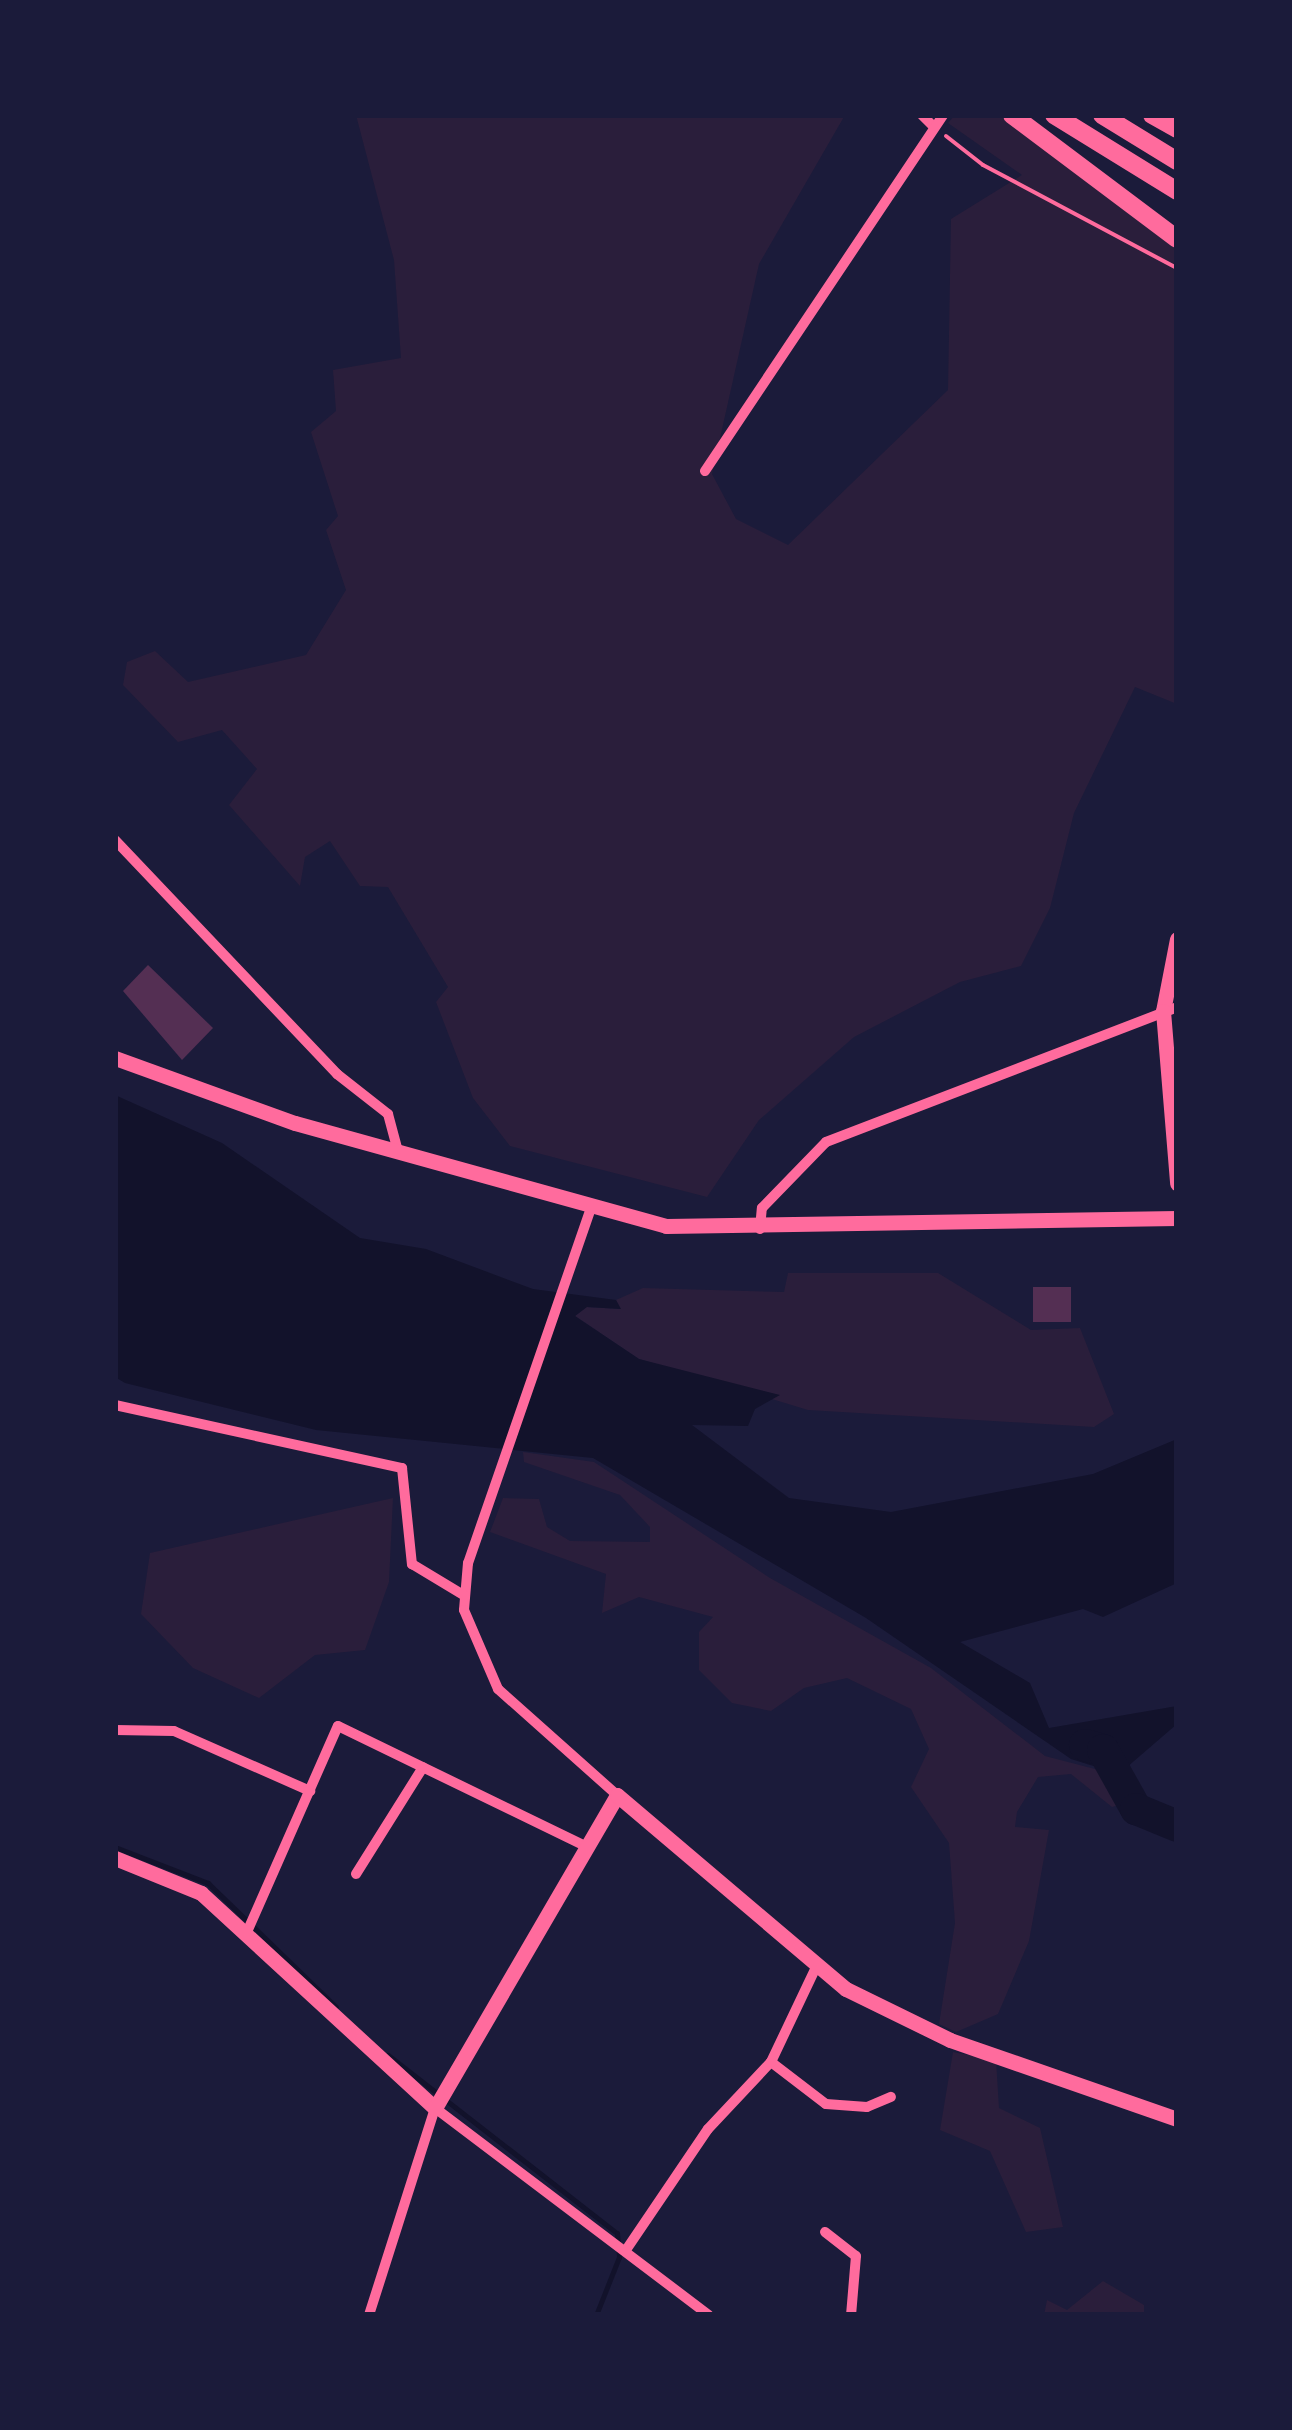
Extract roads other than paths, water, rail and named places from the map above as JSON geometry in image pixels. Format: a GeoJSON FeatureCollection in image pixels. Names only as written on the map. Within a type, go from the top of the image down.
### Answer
{"type":"FeatureCollection","features":[{"type":"Feature","properties":{"kind":"highway"},"geometry":{"type":"LineString","coordinates":[[1012,115],[1177,239]]}},
{"type":"Feature","properties":{"kind":"highway"},"geometry":{"type":"LineString","coordinates":[[1054,115],[1177,190]]}},
{"type":"Feature","properties":{"kind":"highway"},"geometry":{"type":"LineString","coordinates":[[1102,115],[1177,162]]}},
{"type":"Feature","properties":{"kind":"highway"},"geometry":{"type":"LineString","coordinates":[[1152,115],[1177,129]]}},
{"type":"Feature","properties":{"kind":"main road"},"geometry":{"type":"LineString","coordinates":[[1177,940],[1170,1009],[1177,1183]]}},
{"type":"Feature","properties":{"kind":"main road"},"geometry":{"type":"LineString","coordinates":[[115,1058],[398,1151],[666,1226],[760,1230],[1177,1218]]}},
{"type":"Feature","properties":{"kind":"main road"},"geometry":{"type":"LineString","coordinates":[[115,1858],[189,1886],[247,1932],[435,2108],[583,1845],[617,1795],[846,1990],[950,2040],[1177,2119]]}},
{"type":"Feature","properties":{"kind":"street"},"geometry":{"type":"LineString","coordinates":[[705,471],[939,121],[922,115]]}},
{"type":"Feature","properties":{"kind":"street"},"geometry":{"type":"LineString","coordinates":[[115,840],[337,1074],[388,1114],[398,1151]]}},
{"type":"Feature","properties":{"kind":"street"},"geometry":{"type":"LineString","coordinates":[[760,1230],[762,1208],[826,1142],[1170,1009]]}},
{"type":"Feature","properties":{"kind":"street"},"geometry":{"type":"LineString","coordinates":[[591,1208],[498,1478],[465,1596],[482,1668],[617,1795]]}},
{"type":"Feature","properties":{"kind":"street"},"geometry":{"type":"LineString","coordinates":[[115,1405],[402,1468],[412,1564],[465,1596]]}},
{"type":"Feature","properties":{"kind":"street"},"geometry":{"type":"LineString","coordinates":[[247,1932],[338,1726],[583,1845]]}},
{"type":"Feature","properties":{"kind":"street"},"geometry":{"type":"LineString","coordinates":[[115,1730],[174,1731],[310,1790]]}},
{"type":"Feature","properties":{"kind":"street"},"geometry":{"type":"LineString","coordinates":[[356,1874],[423,1767]]}},
{"type":"Feature","properties":{"kind":"street"},"geometry":{"type":"LineString","coordinates":[[626,2250],[708,2129],[771,2062],[817,1965]]}},
{"type":"Feature","properties":{"kind":"street"},"geometry":{"type":"LineString","coordinates":[[771,2062],[826,2104],[867,2107],[891,2097]]}},
{"type":"Feature","properties":{"kind":"street"},"geometry":{"type":"LineString","coordinates":[[369,2315],[435,2108],[709,2315]]}},
{"type":"Feature","properties":{"kind":"street"},"geometry":{"type":"LineString","coordinates":[[825,2232],[856,2256],[852,2315]]}},
{"type":"Feature","properties":{"kind":"waterway"},"geometry":{"type":"LineString","coordinates":[[1085,1745],[1103,1750],[1136,1809],[1177,1826]]}},
{"type":"Feature","properties":{"kind":"waterway"},"geometry":{"type":"LineString","coordinates":[[115,1847],[208,1883],[336,2007]]}},
{"type":"Feature","properties":{"kind":"waterway"},"geometry":{"type":"LineString","coordinates":[[388,2055],[617,2233],[619,2257],[596,2315]]}}]}
